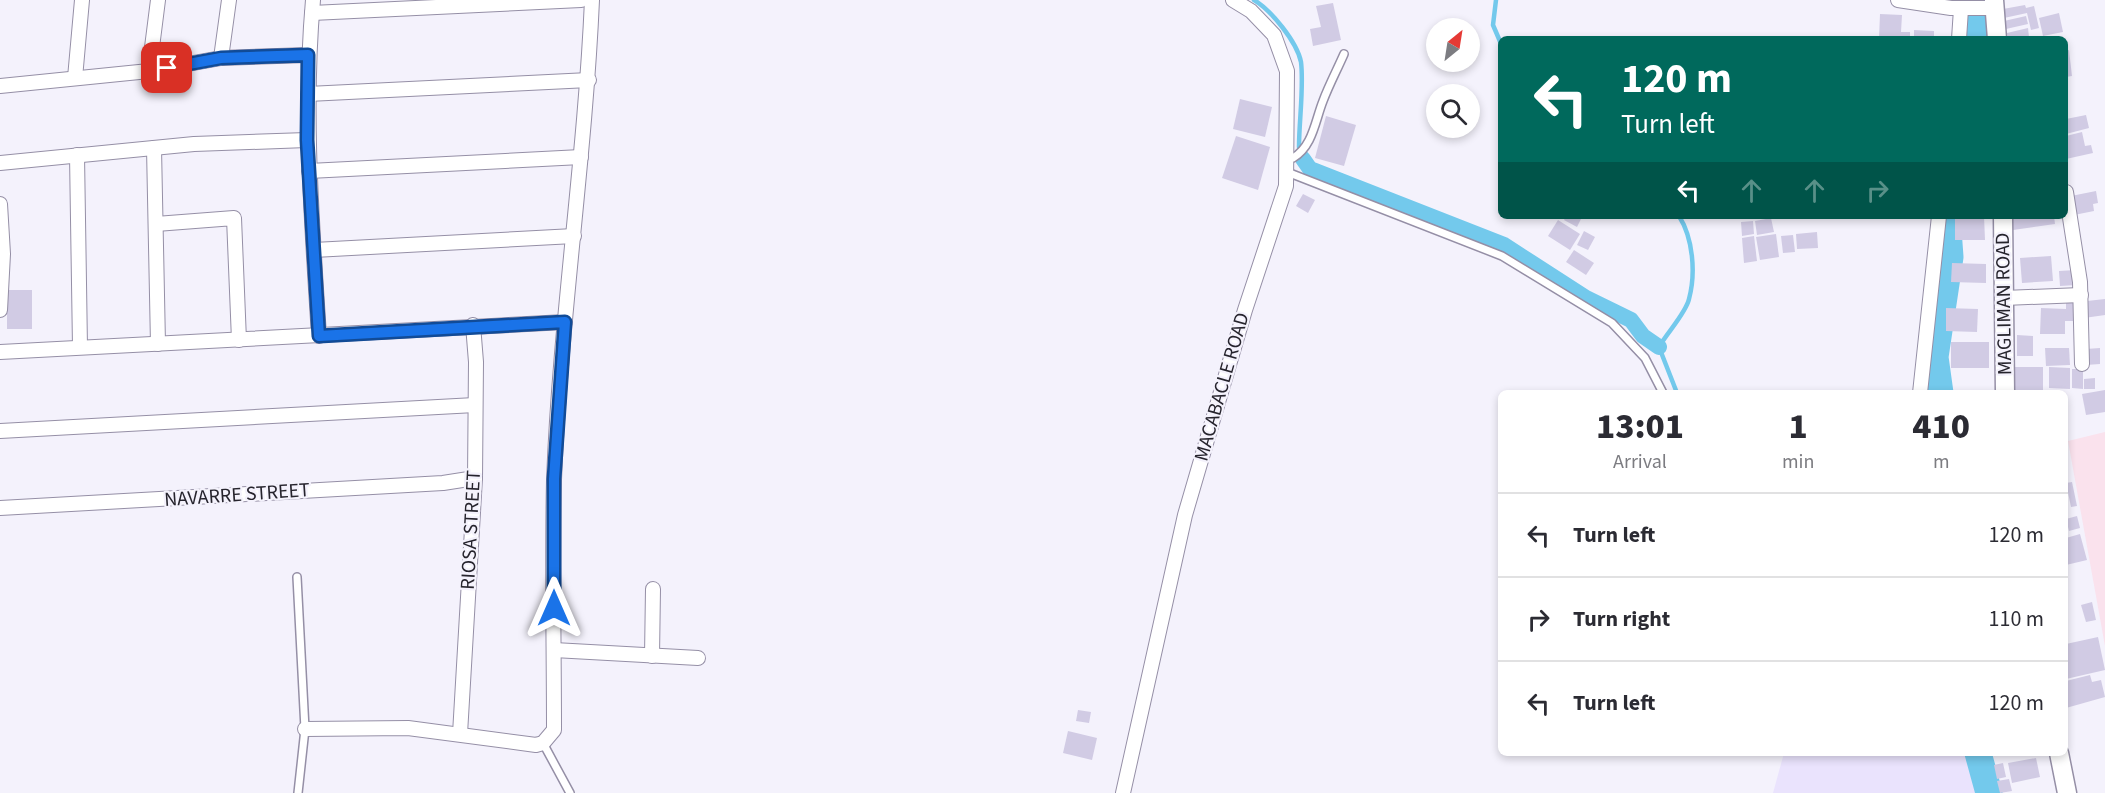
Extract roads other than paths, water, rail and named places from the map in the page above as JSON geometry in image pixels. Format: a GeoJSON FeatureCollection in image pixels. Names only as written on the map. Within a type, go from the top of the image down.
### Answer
{"type":"FeatureCollection","features":[{"type":"Feature","properties":{"kind":"street"},"geometry":{"type":"LineString","coordinates":[[75,78],[82,0]]}},
{"type":"Feature","properties":{"kind":"street"},"geometry":{"type":"LineString","coordinates":[[149,71],[158,0]]}},
{"type":"Feature","properties":{"kind":"street"},"geometry":{"type":"LineString","coordinates":[[221,58],[229,0]]}},
{"type":"Feature","properties":{"kind":"street"},"geometry":{"type":"LineString","coordinates":[[319,336],[307,140],[308,55],[312,7],[581,0]]}},
{"type":"Feature","properties":{"kind":"street"},"geometry":{"type":"LineString","coordinates":[[305,729],[408,728],[536,745],[543,743],[554,730],[554,479],[565,322],[589,80],[592,0]]}},
{"type":"Feature","properties":{"kind":"street","name":"MACABACLE ROAD"},"geometry":{"type":"LineString","coordinates":[[1124,793],[1185,515],[1241,320],[1283,198],[1287,172],[1287,71],[1280,48],[1274,35],[1263,22],[1233,0]]}},
{"type":"Feature","properties":{"kind":"street"},"geometry":{"type":"LineString","coordinates":[[1898,0],[1980,7]]}},
{"type":"Feature","properties":{"kind":"street"},"geometry":{"type":"LineString","coordinates":[[1961,36],[1980,7]]}},
{"type":"Feature","properties":{"kind":"street"},"geometry":{"type":"LineString","coordinates":[[1980,7],[1995,36]]}},
{"type":"Feature","properties":{"kind":"street"},"geometry":{"type":"LineString","coordinates":[[0,86],[149,71],[221,58],[308,55]]}},
{"type":"Feature","properties":{"kind":"street"},"geometry":{"type":"LineString","coordinates":[[308,94],[589,80]]}},
{"type":"Feature","properties":{"kind":"street"},"geometry":{"type":"LineString","coordinates":[[0,163],[154,148],[307,140]]}},
{"type":"Feature","properties":{"kind":"street"},"geometry":{"type":"LineString","coordinates":[[154,148],[158,344]]}},
{"type":"Feature","properties":{"kind":"street"},"geometry":{"type":"LineString","coordinates":[[77,155],[80,347]]}},
{"type":"Feature","properties":{"kind":"street"},"geometry":{"type":"LineString","coordinates":[[309,171],[581,157]]}},
{"type":"Feature","properties":{"kind":"street"},"geometry":{"type":"LineString","coordinates":[[0,204],[3,254],[0,310]]}},
{"type":"Feature","properties":{"kind":"street"},"geometry":{"type":"LineString","coordinates":[[2068,206],[2081,295],[2082,364]]}},
{"type":"Feature","properties":{"kind":"street"},"geometry":{"type":"LineString","coordinates":[[156,224],[234,218],[239,340]]}},
{"type":"Feature","properties":{"kind":"street"},"geometry":{"type":"LineString","coordinates":[[1920,390],[1939,219]]}},
{"type":"Feature","properties":{"kind":"street","name":"MAGLIMAN ROAD"},"geometry":{"type":"LineString","coordinates":[[2003,219],[2005,390]]}},
{"type":"Feature","properties":{"kind":"street"},"geometry":{"type":"LineString","coordinates":[[314,250],[574,236]]}},
{"type":"Feature","properties":{"kind":"street"},"geometry":{"type":"LineString","coordinates":[[2004,298],[2081,295]]}},
{"type":"Feature","properties":{"kind":"street"},"geometry":{"type":"LineString","coordinates":[[0,352],[319,336],[473,325],[565,322]]}},
{"type":"Feature","properties":{"kind":"street","name":"RIOSA STREET"},"geometry":{"type":"LineString","coordinates":[[460,734],[475,478],[473,325]]}},
{"type":"Feature","properties":{"kind":"street"},"geometry":{"type":"LineString","coordinates":[[0,431],[475,405]]}},
{"type":"Feature","properties":{"kind":"street","name":"NAVARRE STREET"},"geometry":{"type":"LineString","coordinates":[[0,508],[443,483],[475,478]]}},
{"type":"Feature","properties":{"kind":"street"},"geometry":{"type":"LineString","coordinates":[[652,590],[652,656]]}},
{"type":"Feature","properties":{"kind":"street"},"geometry":{"type":"LineString","coordinates":[[554,650],[698,658]]}},
{"type":"Feature","properties":{"kind":"street"},"geometry":{"type":"LineString","coordinates":[[2060,756],[2067,793]]}},
{"type":"Feature","properties":{"kind":"lane"},"geometry":{"type":"LineString","coordinates":[[1288,156],[1293,158],[1300,153],[1311,137],[1323,101],[1344,54]]}},
{"type":"Feature","properties":{"kind":"lane"},"geometry":{"type":"LineString","coordinates":[[1287,172],[1502,256],[1612,323],[1645,358],[1661,390]]}},
{"type":"Feature","properties":{"kind":"lane"},"geometry":{"type":"LineString","coordinates":[[297,577],[305,729],[298,793]]}},
{"type":"Feature","properties":{"kind":"lane"},"geometry":{"type":"LineString","coordinates":[[543,743],[570,793]]}},
{"type":"Feature","properties":{"kind":"waterway"},"geometry":{"type":"LineString","coordinates":[[1254,0],[1282,27],[1299,54],[1302,82],[1299,147],[1303,159]]}},
{"type":"Feature","properties":{"kind":"waterway"},"geometry":{"type":"LineString","coordinates":[[1496,0],[1493,25],[1498,37]]}},
{"type":"Feature","properties":{"kind":"waterway"},"geometry":{"type":"LineString","coordinates":[[1975,0],[1978,36]]}},
{"type":"Feature","properties":{"kind":"waterway"},"geometry":{"type":"LineString","coordinates":[[1303,159],[1310,169],[1504,245],[1586,298],[1631,320],[1643,336],[1659,347]]}},
{"type":"Feature","properties":{"kind":"waterway"},"geometry":{"type":"LineString","coordinates":[[1676,390],[1659,347],[1684,311],[1691,289],[1692,256],[1681,219]]}},
{"type":"Feature","properties":{"kind":"waterway"},"geometry":{"type":"LineString","coordinates":[[1940,390],[1935,357],[1950,257],[1947,219]]}},
{"type":"Feature","properties":{"kind":"waterway"},"geometry":{"type":"LineString","coordinates":[[1504,245],[1552,277]]}},
{"type":"Feature","properties":{"kind":"waterway"},"geometry":{"type":"LineString","coordinates":[[1979,756],[1989,793]]}}]}
